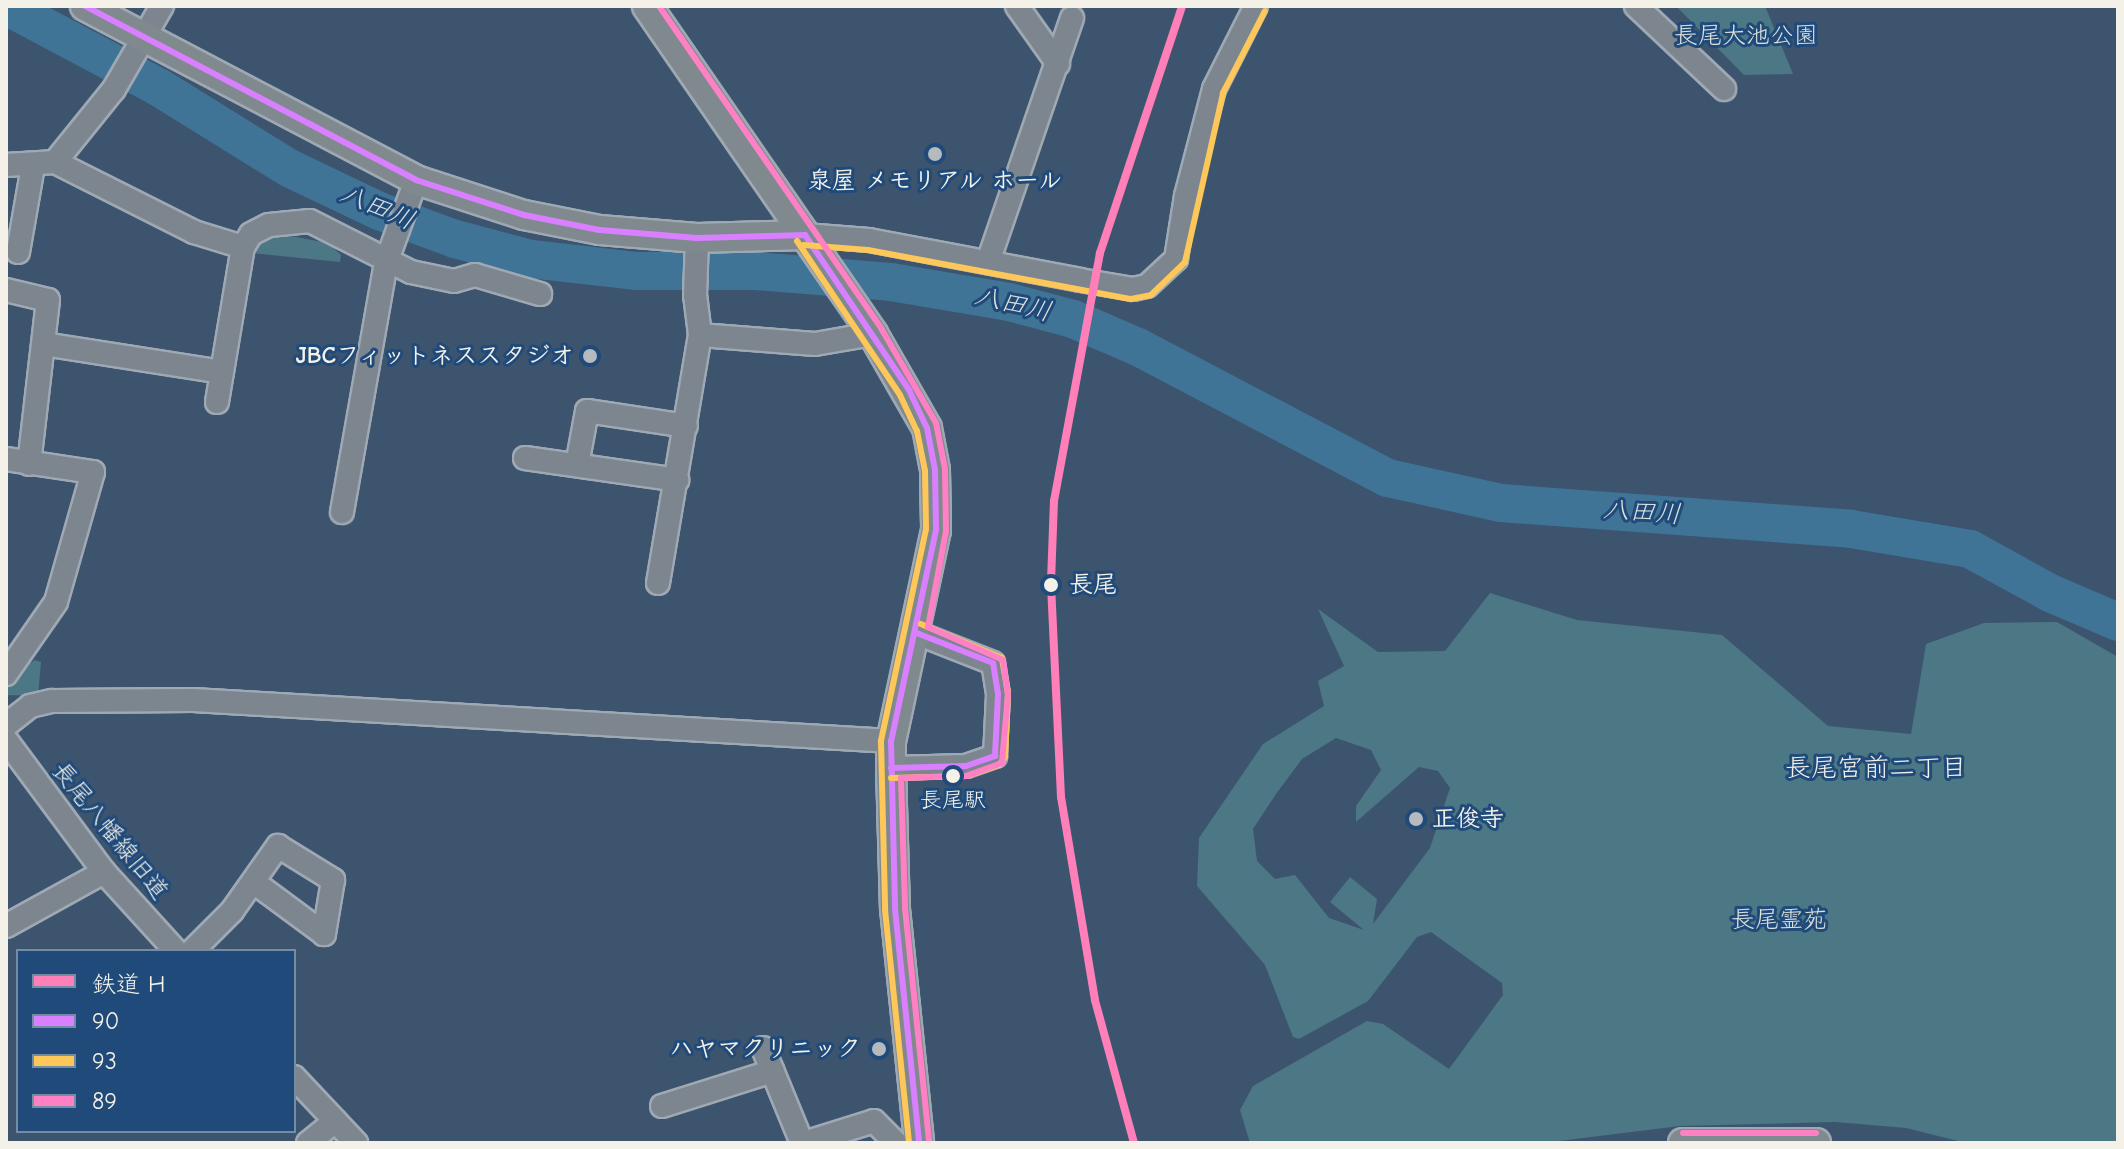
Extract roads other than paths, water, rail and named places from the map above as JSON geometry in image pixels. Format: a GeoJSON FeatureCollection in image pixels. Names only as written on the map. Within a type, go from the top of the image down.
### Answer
{"type":"FeatureCollection","features":[{"type":"Feature","properties":{"kind":"main road"},"geometry":{"type":"LineString","coordinates":[[85,6],[141,46],[416,180],[524,215],[600,230],[696,244],[813,247]]}},
{"type":"Feature","properties":{"kind":"main road"},"geometry":{"type":"LineString","coordinates":[[647,6],[868,326],[927,428],[935,470],[936,530],[891,755],[895,909],[919,1143]]}},
{"type":"Feature","properties":{"kind":"main road"},"geometry":{"type":"LineString","coordinates":[[1683,1143],[1816,1143]]}},
{"type":"Feature","properties":{"kind":"street"},"geometry":{"type":"LineString","coordinates":[[18,252],[44,164],[114,89],[162,6]]}},
{"type":"Feature","properties":{"kind":"street"},"geometry":{"type":"LineString","coordinates":[[1017,6],[1058,64]]}},
{"type":"Feature","properties":{"kind":"street"},"geometry":{"type":"LineString","coordinates":[[813,247],[869,240],[1133,289],[1163,276],[1181,242],[1186,196],[1214,89],[1256,6]]}},
{"type":"Feature","properties":{"kind":"street"},"geometry":{"type":"LineString","coordinates":[[1636,6],[1724,89]]}},
{"type":"Feature","properties":{"kind":"street"},"geometry":{"type":"LineString","coordinates":[[988,262],[1072,18]]}},
{"type":"Feature","properties":{"kind":"street"},"geometry":{"type":"LineString","coordinates":[[6,165],[44,164],[194,232],[243,247]]}},
{"type":"Feature","properties":{"kind":"street"},"geometry":{"type":"LineString","coordinates":[[342,512],[386,263],[416,180]]}},
{"type":"Feature","properties":{"kind":"street"},"geometry":{"type":"LineString","coordinates":[[217,402],[243,247],[251,234],[269,225],[310,221],[351,239],[386,263],[454,281],[475,275],[540,294]]}},
{"type":"Feature","properties":{"kind":"street"},"geometry":{"type":"LineString","coordinates":[[658,583],[700,335],[695,296],[696,244]]}},
{"type":"Feature","properties":{"kind":"street"},"geometry":{"type":"LineString","coordinates":[[6,290],[48,300],[29,464]]}},
{"type":"Feature","properties":{"kind":"street"},"geometry":{"type":"LineString","coordinates":[[700,335],[815,344],[868,326]]}},
{"type":"Feature","properties":{"kind":"street"},"geometry":{"type":"LineString","coordinates":[[44,344],[222,372]]}},
{"type":"Feature","properties":{"kind":"street"},"geometry":{"type":"LineString","coordinates":[[577,465],[587,411],[686,426]]}},
{"type":"Feature","properties":{"kind":"street"},"geometry":{"type":"LineString","coordinates":[[525,458],[677,480]]}},
{"type":"Feature","properties":{"kind":"street"},"geometry":{"type":"LineString","coordinates":[[6,459],[93,472],[56,602],[6,674]]}},
{"type":"Feature","properties":{"kind":"street"},"geometry":{"type":"LineString","coordinates":[[6,725],[30,706],[52,701],[193,700],[891,755],[966,766],[995,756],[999,730],[993,663],[917,633]]}},
{"type":"Feature","properties":{"kind":"street","name":"長尾八幡線旧道"},"geometry":{"type":"LineString","coordinates":[[6,740],[104,872],[174,949]]}},
{"type":"Feature","properties":{"kind":"street"},"geometry":{"type":"LineString","coordinates":[[6,926],[104,872]]}},
{"type":"Feature","properties":{"kind":"street"},"geometry":{"type":"LineString","coordinates":[[194,949],[255,883]]}},
{"type":"Feature","properties":{"kind":"street"},"geometry":{"type":"LineString","coordinates":[[763,1048],[803,1143],[874,1121],[896,1143]]}},
{"type":"Feature","properties":{"kind":"street"},"geometry":{"type":"LineString","coordinates":[[662,1106],[773,1071]]}},
{"type":"Feature","properties":{"kind":"street"},"geometry":{"type":"LineString","coordinates":[[296,1079],[356,1143]]}},
{"type":"Feature","properties":{"kind":"street"},"geometry":{"type":"LineString","coordinates":[[308,1143],[335,1121]]}},
{"type":"Feature","properties":{"kind":"waterway","name":"八田川"},"geometry":{"type":"LineString","coordinates":[[6,6],[160,88],[289,168],[379,211],[455,239],[531,259],[637,271],[755,271],[891,282],[1009,302],[1073,319],[1138,347],[1388,478],[1501,503],[1851,529],[1970,549],[2050,593],[2118,622]]}},
{"type":"Feature","properties":{"kind":"rail line","name":"H"},"geometry":{"type":"LineString","coordinates":[[1134,1143],[1095,1000],[1061,797],[1051,582],[1054,501],[1100,253],[1182,6]]}},
{"type":"Feature","properties":{"kind":"place","name":"泉屋 メモリアル ホール"},"geometry":{"type":"Point","coordinates":[935,154]}},
{"type":"Feature","properties":{"kind":"place","name":"JBCフィットネススタジオ"},"geometry":{"type":"Point","coordinates":[590,356]}},
{"type":"Feature","properties":{"kind":"place","name":"長尾"},"geometry":{"type":"Point","coordinates":[1051,585]}},
{"type":"Feature","properties":{"kind":"place","name":"長尾駅"},"geometry":{"type":"Point","coordinates":[953,776]}},
{"type":"Feature","properties":{"kind":"place","name":"正俊寺"},"geometry":{"type":"Point","coordinates":[1416,819]}},
{"type":"Feature","properties":{"kind":"place","name":"ハヤマクリニック"},"geometry":{"type":"Point","coordinates":[879,1049]}},
{"type":"Feature","properties":{"kind":"district","name":"長尾宮前二丁目"},"geometry":{"type":"Point","coordinates":[1876,769]}},
{"type":"Feature","properties":{"kind":"park label","name":"長尾大池公園"},"geometry":{"type":"Point","coordinates":[1746,36]}},
{"type":"Feature","properties":{"kind":"park label","name":"長尾霊苑"},"geometry":{"type":"Point","coordinates":[1779,920]}}]}
